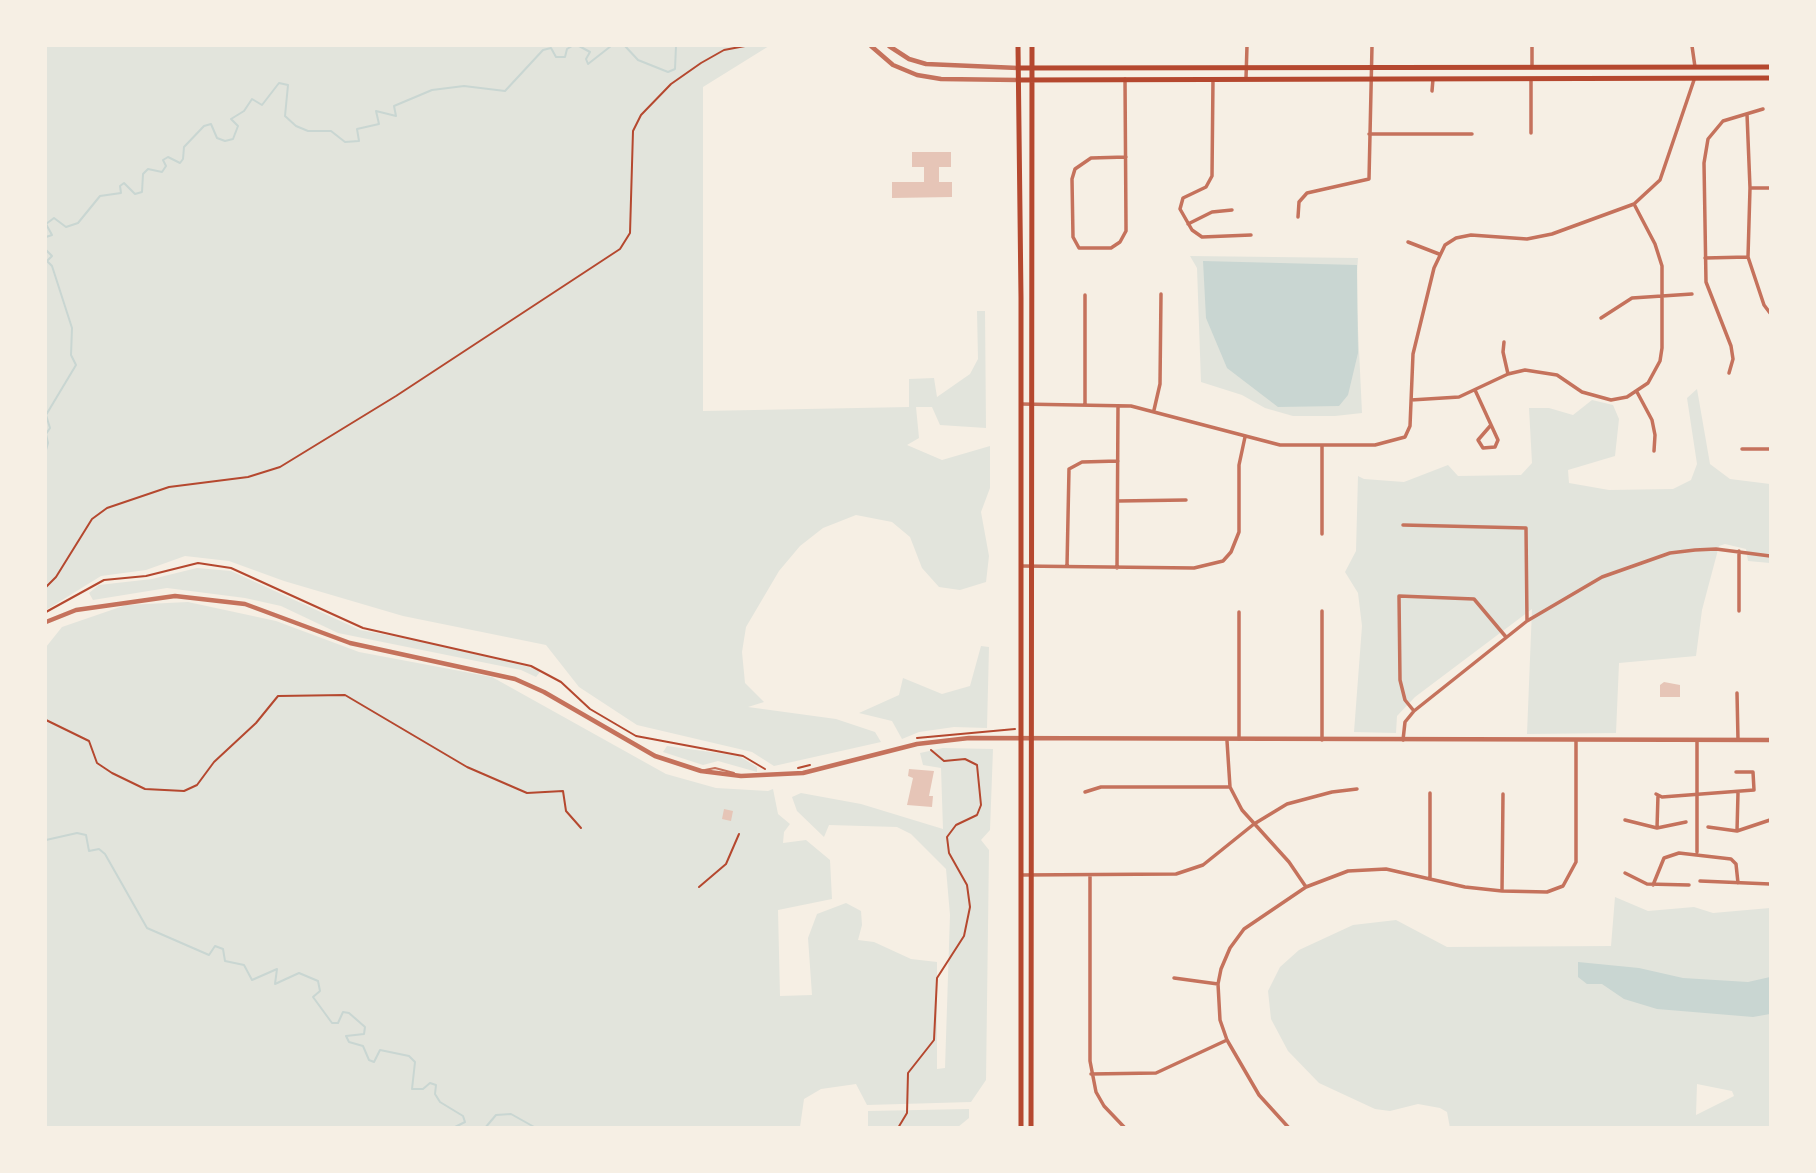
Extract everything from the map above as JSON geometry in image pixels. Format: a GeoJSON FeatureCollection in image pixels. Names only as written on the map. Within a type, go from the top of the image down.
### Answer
{"type":"FeatureCollection","features":[{"type":"Feature","properties":{"kind":"main road"},"geometry":{"type":"LineString","coordinates":[[1018,46],[1021,1128]]}},
{"type":"Feature","properties":{"kind":"main road"},"geometry":{"type":"LineString","coordinates":[[1031,1128],[1032,46]]}},
{"type":"Feature","properties":{"kind":"main road"},"geometry":{"type":"LineString","coordinates":[[1018,68],[1770,67]]}},
{"type":"Feature","properties":{"kind":"main road"},"geometry":{"type":"LineString","coordinates":[[1018,80],[1770,79]]}},
{"type":"Feature","properties":{"kind":"street"},"geometry":{"type":"LineString","coordinates":[[871,46],[893,65],[917,75],[941,79],[1018,80]]}},
{"type":"Feature","properties":{"kind":"street"},"geometry":{"type":"LineString","coordinates":[[889,46],[909,59],[926,64],[1018,68]]}},
{"type":"Feature","properties":{"kind":"street"},"geometry":{"type":"LineString","coordinates":[[1246,79],[1247,46]]}},
{"type":"Feature","properties":{"kind":"street"},"geometry":{"type":"LineString","coordinates":[[1298,217],[1299,202],[1307,194],[1369,179],[1369,79],[1372,46]]}},
{"type":"Feature","properties":{"kind":"street"},"geometry":{"type":"LineString","coordinates":[[1532,46],[1532,66]]}},
{"type":"Feature","properties":{"kind":"street"},"geometry":{"type":"LineString","coordinates":[[1692,46],[1695,67]]}},
{"type":"Feature","properties":{"kind":"street"},"geometry":{"type":"LineString","coordinates":[[1125,79],[1126,157],[1126,226],[1120,242],[1106,249],[1084,249],[1074,243],[1072,179],[1079,164],[1093,157],[1126,157]]}},
{"type":"Feature","properties":{"kind":"street"},"geometry":{"type":"LineString","coordinates":[[1213,79],[1213,174],[1207,186],[1181,200],[1181,211],[1188,224],[1203,237],[1251,235]]}},
{"type":"Feature","properties":{"kind":"street"},"geometry":{"type":"LineString","coordinates":[[1432,91],[1433,79]]}},
{"type":"Feature","properties":{"kind":"street"},"geometry":{"type":"LineString","coordinates":[[1531,80],[1531,133]]}},
{"type":"Feature","properties":{"kind":"street"},"geometry":{"type":"LineString","coordinates":[[1021,404],[1118,405],[1154,410],[1280,445],[1376,445],[1405,438],[1410,426],[1413,354],[1438,254],[1456,238],[1471,235],[1527,239],[1580,226],[1634,204],[1660,180],[1694,80]]}},
{"type":"Feature","properties":{"kind":"street"},"geometry":{"type":"LineString","coordinates":[[1729,373],[1733,359],[1731,346],[1706,282],[1704,163],[1708,139],[1723,121],[1763,108]]}},
{"type":"Feature","properties":{"kind":"street"},"geometry":{"type":"LineString","coordinates":[[1747,114],[1750,188],[1748,257],[1759,294],[1770,313]]}},
{"type":"Feature","properties":{"kind":"street"},"geometry":{"type":"LineString","coordinates":[[1369,134],[1472,134]]}},
{"type":"Feature","properties":{"kind":"street"},"geometry":{"type":"LineString","coordinates":[[1750,188],[1770,188]]}},
{"type":"Feature","properties":{"kind":"street"},"geometry":{"type":"LineString","coordinates":[[1411,400],[1443,400],[1525,370],[1549,373],[1595,398],[1611,400],[1637,392],[1648,383],[1660,362],[1660,256],[1634,204]]}},
{"type":"Feature","properties":{"kind":"street"},"geometry":{"type":"LineString","coordinates":[[1188,224],[1212,212],[1232,210]]}},
{"type":"Feature","properties":{"kind":"street"},"geometry":{"type":"LineString","coordinates":[[1408,242],[1438,254]]}},
{"type":"Feature","properties":{"kind":"street"},"geometry":{"type":"LineString","coordinates":[[1704,258],[1748,257]]}},
{"type":"Feature","properties":{"kind":"street"},"geometry":{"type":"LineString","coordinates":[[1601,318],[1633,298],[1692,293]]}},
{"type":"Feature","properties":{"kind":"street"},"geometry":{"type":"LineString","coordinates":[[1154,410],[1160,384],[1161,294]]}},
{"type":"Feature","properties":{"kind":"street"},"geometry":{"type":"LineString","coordinates":[[1085,295],[1085,404]]}},
{"type":"Feature","properties":{"kind":"street"},"geometry":{"type":"LineString","coordinates":[[1504,341],[1503,352],[1508,374]]}},
{"type":"Feature","properties":{"kind":"street"},"geometry":{"type":"LineString","coordinates":[[1475,390],[1491,425],[1497,445],[1483,448],[1478,440],[1491,425]]}},
{"type":"Feature","properties":{"kind":"street"},"geometry":{"type":"LineString","coordinates":[[1637,392],[1652,420],[1656,435],[1654,451]]}},
{"type":"Feature","properties":{"kind":"street"},"geometry":{"type":"LineString","coordinates":[[1117,568],[1118,405]]}},
{"type":"Feature","properties":{"kind":"street"},"geometry":{"type":"LineString","coordinates":[[1021,566],[1211,566],[1231,552],[1239,532],[1239,465],[1245,437]]}},
{"type":"Feature","properties":{"kind":"street"},"geometry":{"type":"LineString","coordinates":[[1322,446],[1322,534]]}},
{"type":"Feature","properties":{"kind":"street"},"geometry":{"type":"LineString","coordinates":[[1742,449],[1770,449]]}},
{"type":"Feature","properties":{"kind":"street"},"geometry":{"type":"LineString","coordinates":[[1067,567],[1069,469],[1082,462],[1118,461]]}},
{"type":"Feature","properties":{"kind":"street"},"geometry":{"type":"LineString","coordinates":[[1118,501],[1186,500]]}},
{"type":"Feature","properties":{"kind":"street"},"geometry":{"type":"LineString","coordinates":[[1403,525],[1526,528],[1527,621]]}},
{"type":"Feature","properties":{"kind":"street"},"geometry":{"type":"LineString","coordinates":[[1403,740],[1405,722],[1414,711],[1527,621],[1602,577],[1670,553],[1716,549],[1770,556]]}},
{"type":"Feature","properties":{"kind":"street"},"geometry":{"type":"LineString","coordinates":[[1738,611],[1739,551]]}},
{"type":"Feature","properties":{"kind":"street"},"geometry":{"type":"LineString","coordinates":[[1414,711],[1402,691],[1399,596],[1466,596],[1474,599],[1506,637]]}},
{"type":"Feature","properties":{"kind":"street"},"geometry":{"type":"LineString","coordinates":[[46,622],[76,610],[164,597],[224,599],[245,604],[350,643],[515,679],[544,692],[644,751],[701,771],[741,776],[803,773],[948,738],[1227,741],[1770,740]]}},
{"type":"Feature","properties":{"kind":"street"},"geometry":{"type":"LineString","coordinates":[[1322,611],[1322,740]]}},
{"type":"Feature","properties":{"kind":"street"},"geometry":{"type":"LineString","coordinates":[[1239,612],[1239,740]]}},
{"type":"Feature","properties":{"kind":"street"},"geometry":{"type":"LineString","coordinates":[[1737,693],[1738,740]]}},
{"type":"Feature","properties":{"kind":"street"},"geometry":{"type":"LineString","coordinates":[[1227,741],[1230,787],[1242,810],[1283,855],[1306,887]]}},
{"type":"Feature","properties":{"kind":"street"},"geometry":{"type":"LineString","coordinates":[[1289,1128],[1259,1095],[1227,1040],[1220,1020],[1218,984],[1230,948],[1244,929],[1306,887],[1327,877],[1368,869],[1404,871],[1430,879],[1502,891],[1556,890],[1569,881],[1576,862],[1576,741]]}},
{"type":"Feature","properties":{"kind":"street"},"geometry":{"type":"LineString","coordinates":[[1697,741],[1697,852]]}},
{"type":"Feature","properties":{"kind":"street"},"geometry":{"type":"LineString","coordinates":[[1657,828],[1657,794],[1738,793],[1754,790],[1753,772],[1736,772]]}},
{"type":"Feature","properties":{"kind":"street"},"geometry":{"type":"LineString","coordinates":[[1084,792],[1101,787],[1230,787]]}},
{"type":"Feature","properties":{"kind":"street"},"geometry":{"type":"LineString","coordinates":[[1021,875],[1176,874],[1190,871],[1203,865],[1270,812],[1308,797],[1357,789]]}},
{"type":"Feature","properties":{"kind":"street"},"geometry":{"type":"LineString","coordinates":[[1430,793],[1430,879]]}},
{"type":"Feature","properties":{"kind":"street"},"geometry":{"type":"LineString","coordinates":[[1737,831],[1738,793]]}},
{"type":"Feature","properties":{"kind":"street"},"geometry":{"type":"LineString","coordinates":[[1502,891],[1503,794]]}},
{"type":"Feature","properties":{"kind":"street"},"geometry":{"type":"LineString","coordinates":[[1625,820],[1657,828],[1686,822]]}},
{"type":"Feature","properties":{"kind":"street"},"geometry":{"type":"LineString","coordinates":[[1708,827],[1737,831],[1770,820]]}},
{"type":"Feature","properties":{"kind":"street"},"geometry":{"type":"LineString","coordinates":[[1653,885],[1664,858],[1679,853],[1697,852],[1731,859],[1736,864],[1738,883]]}},
{"type":"Feature","properties":{"kind":"street"},"geometry":{"type":"LineString","coordinates":[[1625,873],[1653,885],[1689,885]]}},
{"type":"Feature","properties":{"kind":"street"},"geometry":{"type":"LineString","coordinates":[[1090,876],[1091,1074],[1104,1106],[1125,1128]]}},
{"type":"Feature","properties":{"kind":"street"},"geometry":{"type":"LineString","coordinates":[[1700,881],[1770,884]]}},
{"type":"Feature","properties":{"kind":"street"},"geometry":{"type":"LineString","coordinates":[[1174,978],[1218,984]]}},
{"type":"Feature","properties":{"kind":"street"},"geometry":{"type":"LineString","coordinates":[[1091,1074],[1156,1073],[1227,1040]]}},
{"type":"Feature","properties":{"kind":"path"},"geometry":{"type":"LineString","coordinates":[[46,587],[56,577],[92,520],[107,508],[169,487],[248,477],[280,467],[620,249],[630,233],[633,131],[640,115],[670,84],[701,63],[724,50],[745,46]]}},
{"type":"Feature","properties":{"kind":"path"},"geometry":{"type":"LineString","coordinates":[[46,612],[104,580],[146,576],[198,563],[231,568],[363,628],[531,666],[561,682],[590,709],[636,736],[743,756],[762,768],[774,770]]}},
{"type":"Feature","properties":{"kind":"path"},"geometry":{"type":"LineString","coordinates":[[46,720],[89,741],[97,763],[112,773],[145,789],[184,791],[197,785],[214,762],[256,723],[278,696],[345,695],[467,767],[491,778],[527,793],[563,791],[566,811],[581,828]]}},
{"type":"Feature","properties":{"kind":"path"},"geometry":{"type":"LineString","coordinates":[[910,740],[940,734],[1016,729]]}},
{"type":"Feature","properties":{"kind":"path"},"geometry":{"type":"LineString","coordinates":[[898,1128],[907,1113],[908,1073],[934,1040],[935,986],[941,970],[961,944],[970,907],[967,885],[949,853],[947,837],[956,825],[977,815],[981,792],[976,765],[965,759],[944,761],[931,750]]}},
{"type":"Feature","properties":{"kind":"path"},"geometry":{"type":"LineString","coordinates":[[794,768],[818,764]]}},
{"type":"Feature","properties":{"kind":"path"},"geometry":{"type":"LineString","coordinates":[[699,887],[726,864],[740,834]]}},
{"type":"Feature","properties":{"kind":"shaded area"},"geometry":{"type":"Polygon","coordinates":[[[46,46],[769,46],[703,87],[703,411],[909,407],[909,379],[934,378],[937,397],[970,374],[978,359],[977,311],[985,311],[986,428],[940,425],[932,407],[916,407],[919,438],[907,445],[942,460],[990,446],[990,488],[981,512],[989,556],[986,582],[960,590],[939,587],[922,568],[910,537],[892,522],[856,515],[823,528],[800,546],[779,571],[746,627],[742,652],[745,683],[764,702],[748,707],[836,719],[875,732],[881,742],[774,766],[752,752],[637,725],[579,687],[546,645],[403,616],[284,581],[229,561],[185,556],[146,570],[101,576],[46,610],[46,46]]]}},
{"type":"Feature","properties":{"kind":"shaded area"},"geometry":{"type":"Polygon","coordinates":[[[1190,256],[1358,258],[1356,287],[1362,413],[1293,416],[1265,408],[1242,395],[1201,382],[1197,268],[1190,256]]]}},
{"type":"Feature","properties":{"kind":"shaded area"},"geometry":{"type":"Polygon","coordinates":[[[1203,261],[1357,265],[1358,353],[1348,395],[1339,406],[1278,407],[1227,368],[1206,318],[1203,261]]]}},
{"type":"Feature","properties":{"kind":"shaded area"},"geometry":{"type":"Polygon","coordinates":[[[1697,389],[1710,464],[1730,479],[1770,484],[1770,563],[1748,561],[1746,549],[1725,544],[1719,546],[1702,610],[1696,656],[1619,663],[1616,733],[1527,734],[1532,609],[1415,697],[1397,716],[1396,733],[1354,732],[1362,626],[1358,593],[1345,572],[1356,551],[1358,476],[1364,479],[1404,482],[1448,465],[1458,476],[1521,475],[1532,463],[1529,408],[1549,408],[1573,415],[1592,400],[1613,405],[1619,419],[1615,456],[1568,470],[1569,483],[1609,490],[1673,489],[1691,480],[1697,464],[1687,398],[1697,389]]]}},
{"type":"Feature","properties":{"kind":"shaded area"},"geometry":{"type":"Polygon","coordinates":[[[197,568],[231,571],[360,630],[430,643],[540,672],[536,677],[521,670],[338,633],[281,606],[245,598],[167,588],[93,600],[89,593],[99,585],[152,579],[197,568]]]}},
{"type":"Feature","properties":{"kind":"shaded area"},"geometry":{"type":"Polygon","coordinates":[[[188,602],[276,621],[359,652],[492,677],[666,774],[716,788],[773,789],[778,814],[790,824],[784,832],[783,843],[806,840],[830,860],[832,899],[778,910],[780,996],[812,995],[808,938],[817,914],[846,903],[861,911],[862,925],[858,940],[874,942],[911,959],[937,962],[937,1069],[945,1068],[950,915],[946,869],[911,834],[897,827],[829,825],[824,837],[797,811],[792,797],[801,793],[861,804],[943,829],[941,768],[923,765],[920,753],[943,748],[993,749],[990,830],[981,840],[989,850],[986,1080],[971,1102],[867,1105],[856,1084],[821,1089],[804,1099],[800,1127],[46,1128],[46,647],[62,627],[126,605],[188,602]]]}},
{"type":"Feature","properties":{"kind":"shaded area"},"geometry":{"type":"Polygon","coordinates":[[[981,646],[989,647],[987,728],[954,727],[919,732],[902,739],[892,721],[859,713],[899,695],[903,678],[942,694],[970,686],[981,646]]]}},
{"type":"Feature","properties":{"kind":"shaded area"},"geometry":{"type":"Polygon","coordinates":[[[667,746],[739,756],[757,767],[757,772],[718,761],[703,765],[663,752],[667,746]]]}},
{"type":"Feature","properties":{"kind":"shaded area"},"geometry":{"type":"Polygon","coordinates":[[[1615,897],[1648,911],[1694,907],[1713,913],[1770,908],[1770,1127],[1450,1128],[1447,1112],[1440,1108],[1418,1104],[1390,1111],[1375,1109],[1319,1083],[1288,1051],[1271,1019],[1268,991],[1280,967],[1299,950],[1353,925],[1396,920],[1447,947],[1611,946],[1615,897]],[[1697,1084],[1696,1115],[1734,1096],[1732,1091],[1697,1084]]]}},
{"type":"Feature","properties":{"kind":"shaded area"},"geometry":{"type":"Polygon","coordinates":[[[1578,962],[1639,968],[1683,978],[1748,982],[1770,977],[1770,1014],[1753,1017],[1657,1009],[1624,999],[1602,984],[1587,984],[1578,977],[1578,962]]]}},
{"type":"Feature","properties":{"kind":"shaded area"},"geometry":{"type":"Polygon","coordinates":[[[969,1109],[969,1118],[958,1127],[868,1127],[868,1111],[969,1109]]]}},
{"type":"Feature","properties":{"kind":"building"},"geometry":{"type":"Polygon","coordinates":[[[912,152],[951,152],[951,167],[939,167],[939,182],[952,182],[952,197],[892,198],[892,182],[924,182],[924,167],[912,167],[912,152]]]}},
{"type":"Feature","properties":{"kind":"building"},"geometry":{"type":"Polygon","coordinates":[[[1664,682],[1680,685],[1680,697],[1660,697],[1660,685],[1664,682]]]}},
{"type":"Feature","properties":{"kind":"building"},"geometry":{"type":"Polygon","coordinates":[[[909,769],[934,771],[929,796],[933,796],[932,807],[907,805],[913,778],[908,776],[909,769]]]}},
{"type":"Feature","properties":{"kind":"building"},"geometry":{"type":"Polygon","coordinates":[[[724,809],[733,811],[731,821],[722,819],[724,809]]]}},
{"type":"Feature","properties":{"kind":"waterway"},"geometry":{"type":"LineString","coordinates":[[46,224],[54,218],[66,227],[78,223],[100,196],[121,193],[120,186],[124,183],[135,194],[142,192],[143,174],[148,169],[162,172],[166,166],[163,160],[168,157],[180,163],[184,147],[204,126],[211,124],[217,138],[225,141],[233,139],[238,126],[231,119],[244,111],[252,99],[262,105],[279,83],[288,85],[285,116],[296,126],[308,131],[331,131],[345,142],[359,141],[357,129],[379,124],[376,111],[396,116],[394,106],[432,90],[464,86],[505,91],[543,50],[551,48],[556,57],[565,57],[567,49],[572,46]]}},
{"type":"Feature","properties":{"kind":"waterway"},"geometry":{"type":"LineString","coordinates":[[579,46],[590,52],[586,59],[588,64],[611,46]]}},
{"type":"Feature","properties":{"kind":"waterway"},"geometry":{"type":"LineString","coordinates":[[625,46],[638,60],[668,72],[675,69],[676,46]]}},
{"type":"Feature","properties":{"kind":"waterway"},"geometry":{"type":"LineString","coordinates":[[46,224],[52,235],[46,237]]}},
{"type":"Feature","properties":{"kind":"waterway"},"geometry":{"type":"LineString","coordinates":[[46,250],[52,256],[47,261],[52,266],[72,328],[71,355],[76,365],[46,415],[50,428],[46,434],[46,450]]}},
{"type":"Feature","properties":{"kind":"waterway"},"geometry":{"type":"LineString","coordinates":[[46,840],[77,833],[86,835],[89,851],[99,849],[105,854],[147,928],[209,955],[215,946],[223,949],[225,961],[244,965],[252,980],[277,969],[275,984],[299,973],[318,981],[320,991],[313,997],[332,1023],[338,1023],[343,1012],[349,1013],[365,1027],[364,1034],[346,1036],[349,1042],[363,1046],[369,1060],[374,1062],[380,1050],[409,1056],[415,1062],[412,1089],[423,1089],[430,1083],[436,1085],[435,1094],[440,1102],[463,1116],[465,1122],[453,1128]]}},
{"type":"Feature","properties":{"kind":"waterway"},"geometry":{"type":"LineString","coordinates":[[485,1128],[496,1115],[511,1114],[536,1128]]}}]}
